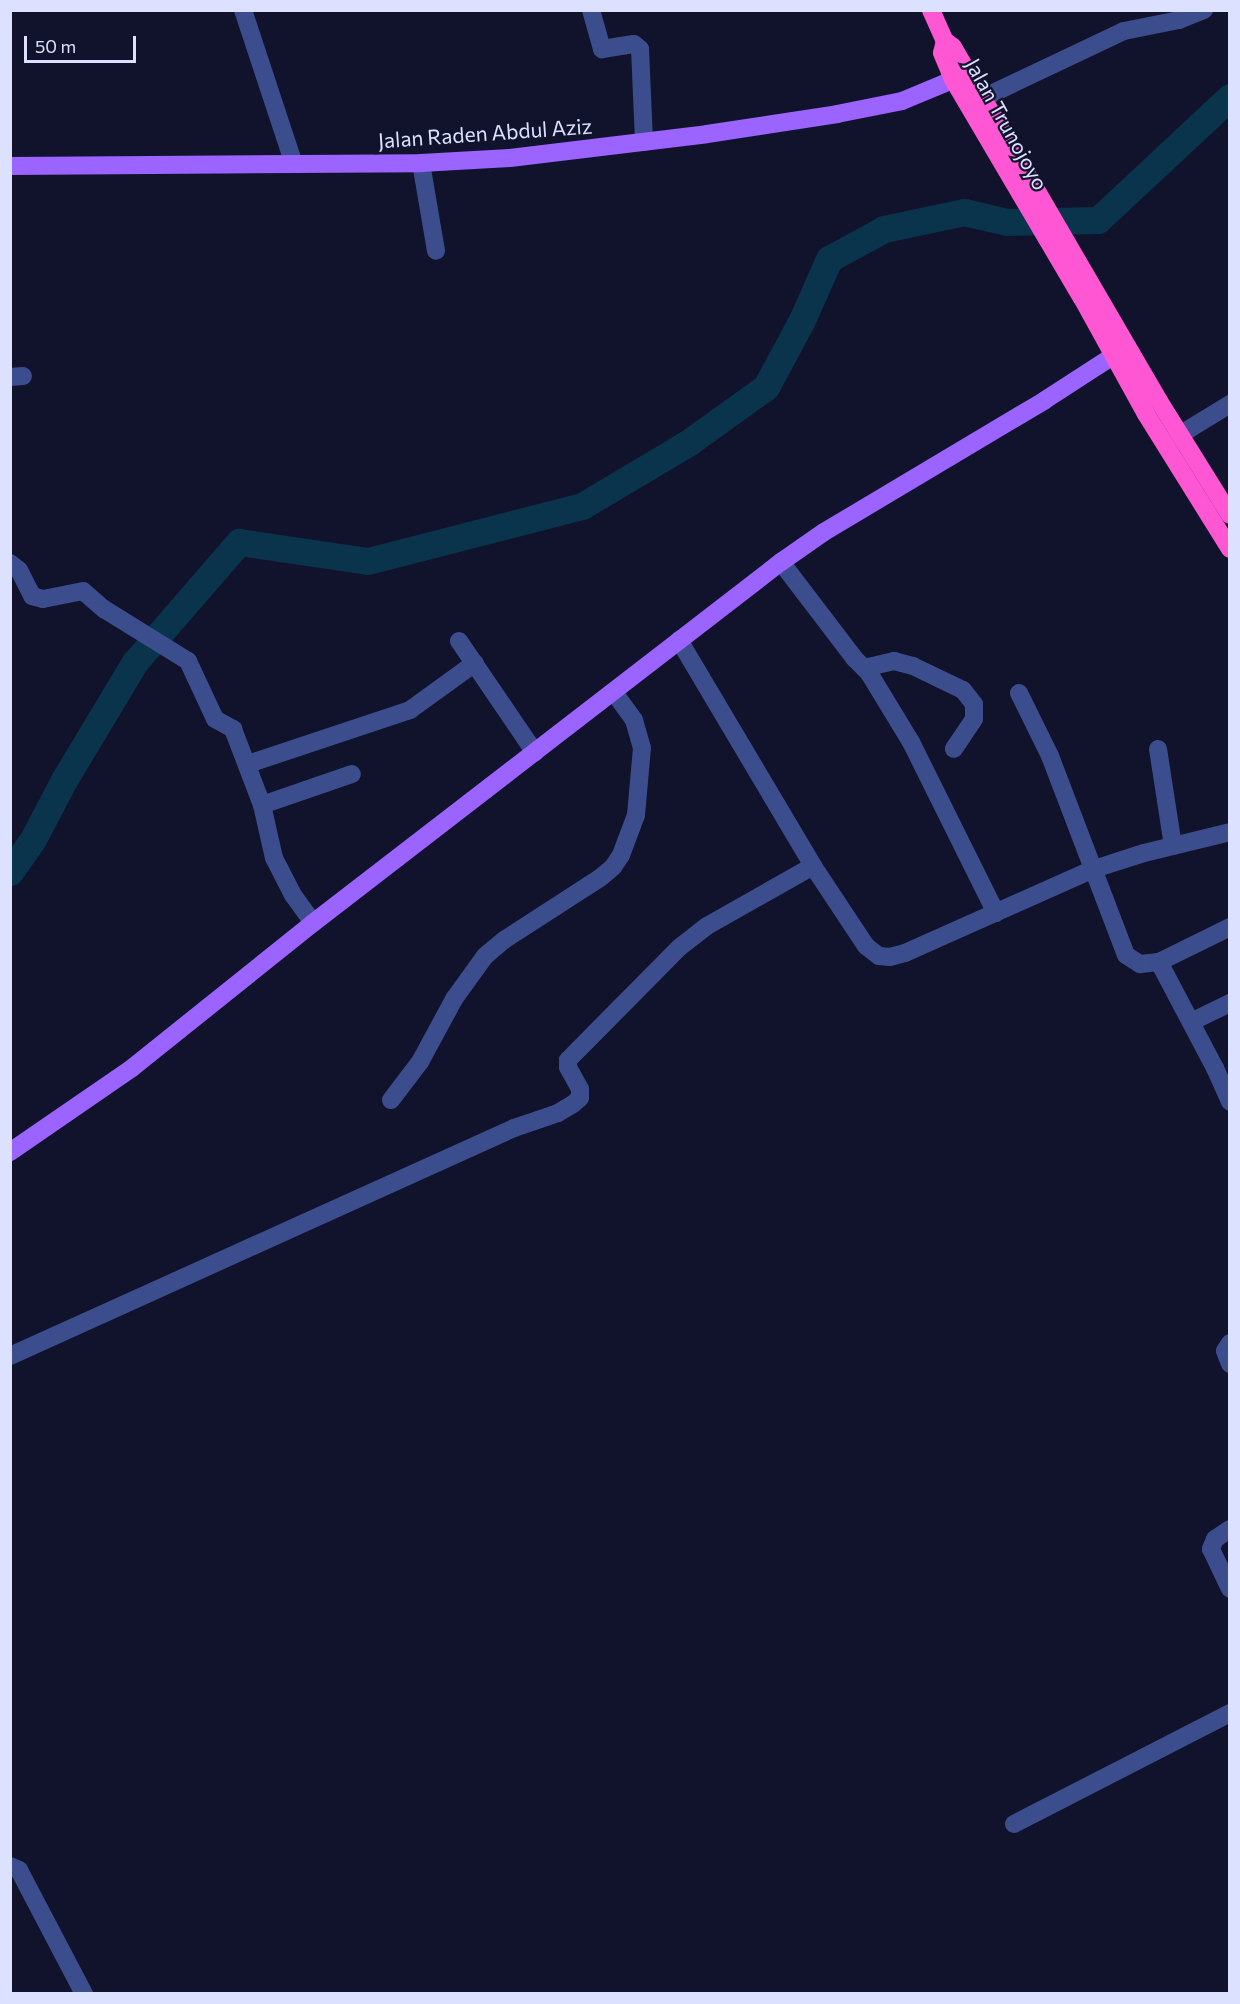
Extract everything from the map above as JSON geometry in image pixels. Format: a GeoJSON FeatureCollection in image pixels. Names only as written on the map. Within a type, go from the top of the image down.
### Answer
{"type":"FeatureCollection","features":[{"type":"Feature","properties":{"kind":"highway","name":"Jalan Trunojoyo"},"geometry":{"type":"LineString","coordinates":[[931,10],[945,40],[942,52],[961,78],[1089,293],[1113,356],[1172,440],[1230,515]]}},
{"type":"Feature","properties":{"kind":"highway","name":"Jalan Trunojoyo"},"geometry":{"type":"LineString","coordinates":[[1172,440],[1230,549]]}},
{"type":"Feature","properties":{"kind":"main road","name":"Jalan Raden Abdul Aziz"},"geometry":{"type":"LineString","coordinates":[[10,166],[421,163],[510,158],[644,142],[887,104],[961,78]]}},
{"type":"Feature","properties":{"kind":"main road"},"geometry":{"type":"LineString","coordinates":[[10,1152],[132,1068],[313,923],[781,562],[840,522],[1053,396],[1113,356]]}},
{"type":"Feature","properties":{"kind":"street"},"geometry":{"type":"LineString","coordinates":[[243,10],[294,164]]}},
{"type":"Feature","properties":{"kind":"street"},"geometry":{"type":"LineString","coordinates":[[591,10],[602,49],[634,44],[640,49],[644,142]]}},
{"type":"Feature","properties":{"kind":"street"},"geometry":{"type":"LineString","coordinates":[[975,102],[1124,31],[1179,20],[1204,10]]}},
{"type":"Feature","properties":{"kind":"street"},"geometry":{"type":"LineString","coordinates":[[421,163],[436,251]]}},
{"type":"Feature","properties":{"kind":"street"},"geometry":{"type":"LineString","coordinates":[[1172,440],[1230,404]]}},
{"type":"Feature","properties":{"kind":"street"},"geometry":{"type":"LineString","coordinates":[[781,562],[864,668],[911,742],[996,913]]}},
{"type":"Feature","properties":{"kind":"street"},"geometry":{"type":"LineString","coordinates":[[10,563],[19,570],[32,596],[43,599],[83,591],[136,629],[184,657],[192,669],[214,719],[233,729],[262,805],[278,866],[293,895],[313,923]]}},
{"type":"Feature","properties":{"kind":"street"},"geometry":{"type":"LineString","coordinates":[[679,640],[813,866],[866,946],[879,956],[897,956],[1094,869],[1230,832]]}},
{"type":"Feature","properties":{"kind":"street"},"geometry":{"type":"LineString","coordinates":[[459,641],[535,753]]}},
{"type":"Feature","properties":{"kind":"street"},"geometry":{"type":"LineString","coordinates":[[864,668],[894,661],[913,666],[963,690],[974,704],[974,719],[954,749]]}},
{"type":"Feature","properties":{"kind":"street"},"geometry":{"type":"LineString","coordinates":[[248,764],[410,710],[475,663]]}},
{"type":"Feature","properties":{"kind":"street"},"geometry":{"type":"LineString","coordinates":[[391,1100],[420,1062],[454,999],[485,956],[504,940],[600,878],[613,867],[621,855],[636,815],[642,748],[634,720],[614,692]]}},
{"type":"Feature","properties":{"kind":"street"},"geometry":{"type":"LineString","coordinates":[[1019,693],[1050,756],[1094,869],[1122,951],[1131,960],[1140,964],[1159,962],[1230,927]]}},
{"type":"Feature","properties":{"kind":"street"},"geometry":{"type":"LineString","coordinates":[[1158,749],[1173,846]]}},
{"type":"Feature","properties":{"kind":"street"},"geometry":{"type":"LineString","coordinates":[[262,805],[352,774]]}},
{"type":"Feature","properties":{"kind":"street"},"geometry":{"type":"LineString","coordinates":[[10,1356],[505,1132],[558,1113],[573,1104],[580,1098],[580,1089],[568,1067],[568,1060],[680,947],[706,926],[813,866]]}},
{"type":"Feature","properties":{"kind":"street"},"geometry":{"type":"LineString","coordinates":[[1159,962],[1230,1102]]}},
{"type":"Feature","properties":{"kind":"street"},"geometry":{"type":"LineString","coordinates":[[1191,1022],[1230,1003]]}},
{"type":"Feature","properties":{"kind":"street"},"geometry":{"type":"LineString","coordinates":[[1230,1343],[1225,1351],[1230,1364]]}},
{"type":"Feature","properties":{"kind":"street"},"geometry":{"type":"LineString","coordinates":[[1230,1530],[1215,1539],[1211,1548],[1230,1589]]}},
{"type":"Feature","properties":{"kind":"street"},"geometry":{"type":"LineString","coordinates":[[1014,1824],[1230,1713]]}},
{"type":"Feature","properties":{"kind":"street"},"geometry":{"type":"LineString","coordinates":[[10,1866],[19,1870],[84,1994]]}},
{"type":"Feature","properties":{"kind":"waterway"},"geometry":{"type":"LineString","coordinates":[[10,872],[33,839],[64,780],[135,662],[239,542],[368,561],[582,506],[688,443],[766,387],[802,320],[829,259],[884,229],[964,212],[1007,222],[1098,220],[1230,97]]}}]}
